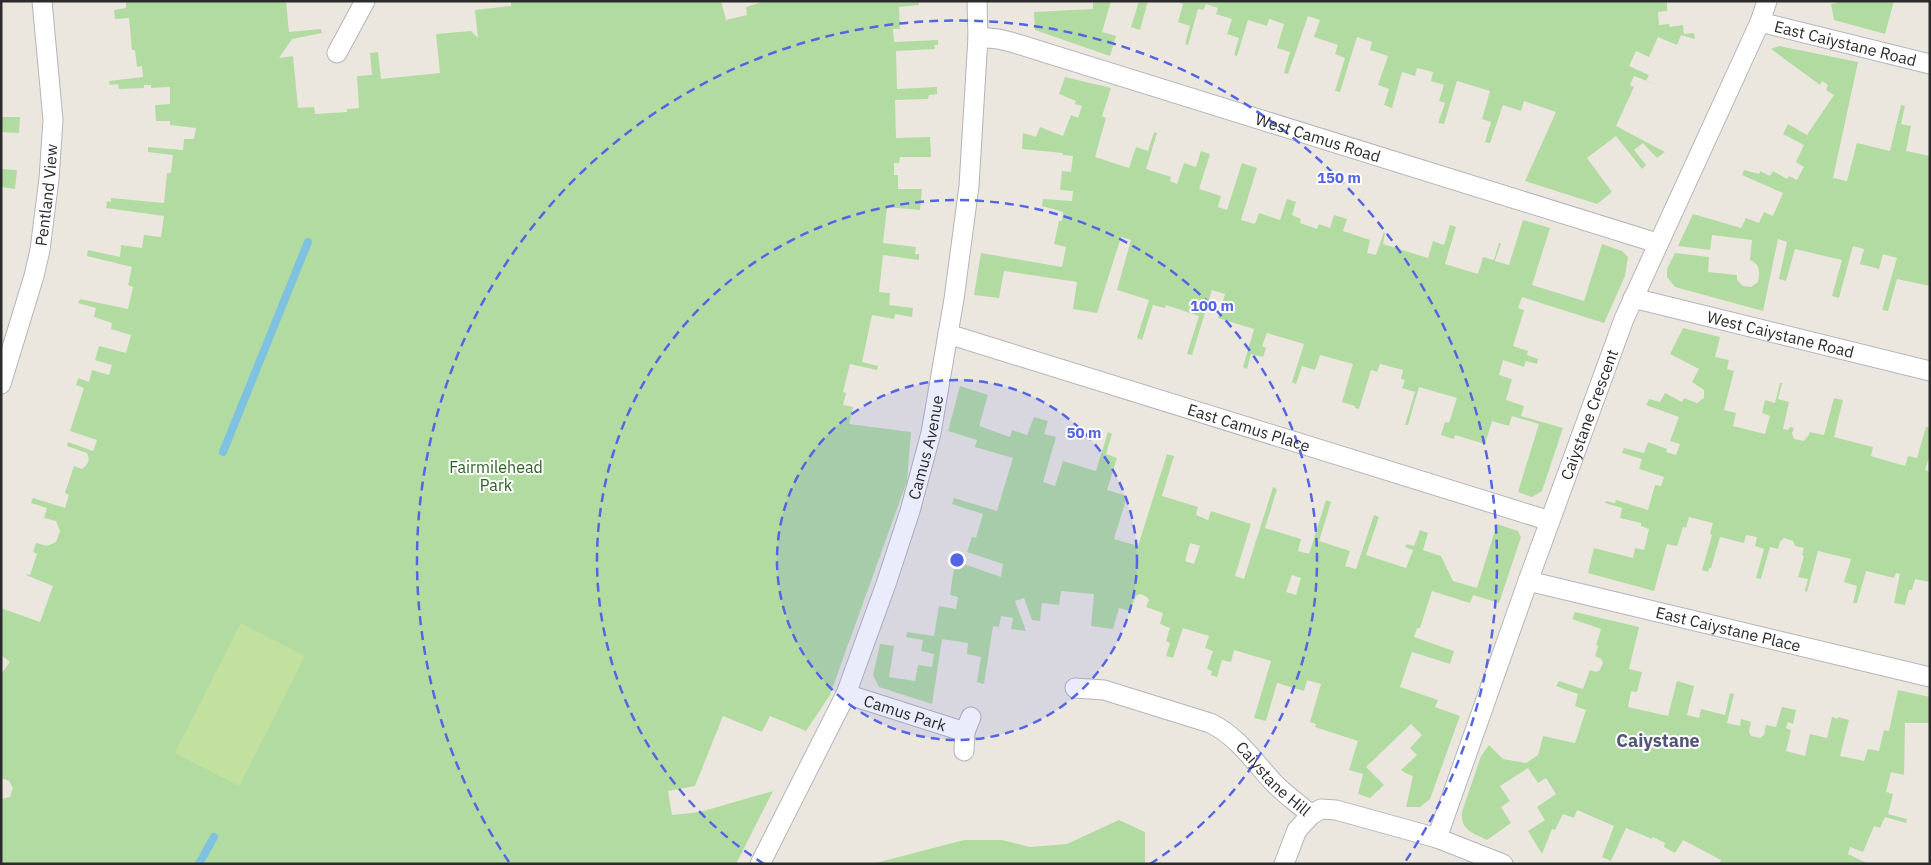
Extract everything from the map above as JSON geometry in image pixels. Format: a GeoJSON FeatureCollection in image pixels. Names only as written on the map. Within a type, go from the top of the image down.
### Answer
{"type":"FeatureCollection","features":[{"type":"Feature","properties":{"kind":"street","name":"Pentland View"},"geometry":{"type":"LineString","coordinates":[[1,384],[22,322],[40,250],[49,179],[53,120],[42,1]]}},
{"type":"Feature","properties":{"kind":"street"},"geometry":{"type":"LineString","coordinates":[[337,53],[366,1]]}},
{"type":"Feature","properties":{"kind":"street","name":"Camus Avenue"},"geometry":{"type":"LineString","coordinates":[[760,864],[846,694],[886,584],[931,433],[960,259],[969,186],[978,37],[977,1]]}},
{"type":"Feature","properties":{"kind":"street","name":"Caiystane Crescent"},"geometry":{"type":"LineString","coordinates":[[1437,838],[1619,330],[1657,243],[1760,22],[1767,1]]}},
{"type":"Feature","properties":{"kind":"street","name":"East Caiystane Road"},"geometry":{"type":"LineString","coordinates":[[1760,22],[1930,64]]}},
{"type":"Feature","properties":{"kind":"street","name":"West Camus Road"},"geometry":{"type":"LineString","coordinates":[[978,37],[1004,40],[1031,48],[1657,243]]}},
{"type":"Feature","properties":{"kind":"street","name":"West Caiystane Road"},"geometry":{"type":"LineString","coordinates":[[1633,298],[1930,371]]}},
{"type":"Feature","properties":{"kind":"street","name":"East Camus Place"},"geometry":{"type":"LineString","coordinates":[[948,334],[1550,521]]}},
{"type":"Feature","properties":{"kind":"street","name":"East Caiystane Place"},"geometry":{"type":"LineString","coordinates":[[1528,581],[1930,676]]}},
{"type":"Feature","properties":{"kind":"street","name":"Caiystane Hill"},"geometry":{"type":"LineString","coordinates":[[1075,688],[1104,690],[1220,727],[1234,739],[1286,795],[1311,814],[1328,808],[1437,838],[1503,864]]}},
{"type":"Feature","properties":{"kind":"street","name":"Camus Park"},"geometry":{"type":"LineString","coordinates":[[846,694],[967,733]]}},
{"type":"Feature","properties":{"kind":"street"},"geometry":{"type":"LineString","coordinates":[[1284,864],[1296,830],[1311,814]]}},
{"type":"Feature","properties":{"kind":"green space","name":"Fairmilehead Park"},"geometry":{"type":"Polygon","coordinates":[[[126,1],[286,1],[289,32],[321,29],[322,33],[292,39],[279,58],[293,56],[298,108],[314,107],[315,114],[347,112],[347,109],[359,108],[357,76],[372,75],[370,53],[378,52],[381,79],[440,73],[436,34],[471,31],[478,38],[475,10],[511,6],[511,1],[721,1],[726,20],[747,15],[746,7],[766,1],[919,1],[919,5],[899,7],[900,29],[893,29],[894,42],[938,40],[938,45],[934,45],[935,49],[896,51],[897,89],[937,87],[937,94],[929,95],[928,99],[895,100],[896,138],[930,137],[931,157],[900,157],[899,163],[894,163],[894,175],[898,175],[898,189],[922,189],[920,210],[887,207],[883,243],[916,247],[915,254],[919,254],[919,260],[883,255],[879,292],[890,293],[889,305],[913,308],[912,317],[895,314],[894,319],[872,315],[862,362],[878,366],[877,370],[850,364],[843,392],[846,393],[843,405],[853,407],[849,424],[911,432],[907,481],[830,695],[806,731],[770,716],[762,732],[723,716],[695,786],[668,791],[672,815],[700,812],[773,791],[736,864],[1,864],[1,799],[10,797],[13,788],[9,781],[1,778],[1,674],[10,662],[1,655],[1,608],[40,622],[53,586],[26,575],[30,575],[37,554],[33,552],[36,543],[47,546],[56,542],[60,531],[56,521],[44,518],[47,508],[31,503],[33,498],[65,508],[69,495],[65,493],[74,466],[82,469],[89,460],[87,453],[67,446],[68,442],[93,451],[97,440],[70,431],[84,388],[76,385],[78,378],[89,382],[92,370],[109,375],[112,365],[95,360],[99,346],[126,353],[131,335],[111,329],[112,323],[94,317],[96,308],[78,303],[80,299],[128,309],[133,287],[128,285],[132,267],[87,256],[88,250],[120,257],[121,245],[142,248],[144,235],[161,237],[164,216],[106,208],[107,201],[111,202],[111,198],[164,203],[167,173],[171,173],[173,155],[148,152],[148,147],[183,150],[184,139],[194,139],[196,128],[170,125],[170,121],[156,121],[155,105],[170,104],[170,87],[151,88],[151,85],[144,85],[144,88],[119,89],[118,84],[110,85],[109,81],[143,77],[142,66],[137,67],[135,50],[132,50],[129,18],[115,19],[114,10],[126,8],[126,1]]]}},
{"type":"Feature","properties":{"kind":"green space"},"geometry":{"type":"Polygon","coordinates":[[[1093,1],[1111,1],[1102,32],[1116,36],[1110,56],[1035,30],[1034,12],[1093,9],[1093,1]]]}},
{"type":"Feature","properties":{"kind":"green space"},"geometry":{"type":"Polygon","coordinates":[[[1139,1],[1148,1],[1140,30],[1131,27],[1139,1]]]}},
{"type":"Feature","properties":{"kind":"green space"},"geometry":{"type":"Polygon","coordinates":[[[1175,1],[1667,1],[1667,11],[1658,12],[1659,25],[1669,24],[1670,27],[1683,25],[1684,34],[1694,33],[1695,39],[1681,35],[1677,45],[1658,37],[1649,57],[1636,51],[1629,66],[1649,75],[1646,81],[1634,76],[1630,85],[1634,87],[1616,126],[1665,152],[1657,158],[1643,143],[1634,150],[1646,165],[1642,169],[1616,136],[1587,158],[1612,192],[1597,204],[1525,181],[1556,112],[1524,101],[1521,111],[1503,105],[1490,143],[1485,142],[1491,122],[1482,119],[1490,91],[1457,81],[1444,124],[1438,123],[1445,103],[1439,101],[1444,85],[1431,81],[1433,72],[1417,68],[1415,76],[1402,72],[1392,108],[1384,105],[1389,89],[1378,85],[1388,56],[1370,50],[1372,42],[1357,37],[1340,92],[1335,91],[1345,58],[1335,54],[1338,45],[1314,37],[1320,20],[1308,16],[1288,74],[1284,73],[1290,52],[1277,48],[1284,24],[1269,19],[1267,26],[1248,20],[1237,56],[1234,55],[1239,38],[1227,34],[1232,19],[1216,14],[1218,8],[1206,4],[1203,10],[1198,9],[1188,45],[1185,44],[1190,26],[1178,22],[1183,4],[1175,1]]]}},
{"type":"Feature","properties":{"kind":"green space"},"geometry":{"type":"Polygon","coordinates":[[[1844,1],[1894,1],[1885,34],[1834,20],[1831,4],[1844,1]]]}},
{"type":"Feature","properties":{"kind":"green space"},"geometry":{"type":"Polygon","coordinates":[[[1779,46],[1858,62],[1833,178],[1847,181],[1857,143],[1890,151],[1901,105],[1905,106],[1901,124],[1911,126],[1906,151],[1930,156],[1930,286],[1897,279],[1888,311],[1882,310],[1897,258],[1883,254],[1879,269],[1860,264],[1864,249],[1853,246],[1839,298],[1832,296],[1842,260],[1795,249],[1786,281],[1779,279],[1787,242],[1778,239],[1763,311],[1675,287],[1667,277],[1667,269],[1675,253],[1709,257],[1708,272],[1737,275],[1737,280],[1743,286],[1751,287],[1758,282],[1758,269],[1756,264],[1750,260],[1752,240],[1712,235],[1710,250],[1678,246],[1693,214],[1741,228],[1746,218],[1759,223],[1764,212],[1773,216],[1783,193],[1742,175],[1744,170],[1759,174],[1760,171],[1770,176],[1773,171],[1787,179],[1789,176],[1797,180],[1804,167],[1796,162],[1804,145],[1783,134],[1788,124],[1807,135],[1834,95],[1826,90],[1828,85],[1822,81],[1820,85],[1771,49],[1779,46]]]}},
{"type":"Feature","properties":{"kind":"green space"},"geometry":{"type":"Polygon","coordinates":[[[1065,77],[1111,88],[1102,116],[1106,118],[1095,157],[1129,168],[1136,147],[1148,151],[1154,132],[1157,133],[1146,169],[1171,177],[1170,181],[1177,184],[1184,163],[1196,167],[1201,151],[1210,154],[1199,189],[1221,196],[1218,207],[1227,210],[1242,163],[1257,168],[1241,220],[1255,224],[1259,213],[1280,220],[1287,199],[1296,202],[1292,215],[1301,219],[1300,223],[1317,229],[1319,224],[1330,228],[1334,215],[1347,219],[1343,231],[1370,240],[1367,253],[1376,255],[1384,232],[1383,244],[1428,258],[1433,241],[1444,245],[1450,225],[1456,227],[1445,264],[1478,274],[1483,257],[1494,260],[1499,243],[1501,243],[1495,261],[1509,265],[1523,220],[1550,228],[1532,285],[1584,301],[1602,244],[1622,251],[1628,257],[1625,276],[1604,323],[1522,297],[1518,308],[1524,310],[1513,346],[1528,351],[1527,355],[1538,359],[1537,364],[1526,361],[1524,367],[1503,360],[1499,375],[1512,379],[1506,400],[1524,406],[1521,416],[1563,428],[1542,491],[1532,497],[1518,492],[1539,424],[1512,416],[1509,426],[1492,421],[1485,444],[1455,435],[1454,439],[1441,435],[1445,422],[1449,423],[1457,398],[1419,387],[1408,425],[1405,425],[1415,392],[1402,388],[1405,380],[1401,379],[1403,370],[1380,364],[1377,372],[1371,370],[1359,409],[1355,408],[1355,406],[1342,402],[1353,364],[1320,355],[1315,370],[1302,366],[1296,384],[1292,382],[1304,344],[1267,333],[1262,346],[1266,348],[1263,357],[1251,354],[1247,369],[1243,367],[1254,329],[1218,318],[1225,294],[1212,290],[1192,355],[1187,354],[1199,316],[1166,305],[1165,308],[1153,305],[1142,340],[1137,338],[1149,300],[1117,290],[1131,240],[1121,237],[1097,313],[1073,309],[1077,282],[1004,271],[999,298],[974,295],[981,253],[1062,267],[1066,247],[1054,244],[1063,212],[1042,206],[1043,199],[1072,201],[1073,191],[1060,190],[1062,171],[1071,172],[1073,156],[1063,155],[1063,153],[1022,149],[1023,133],[1036,137],[1040,127],[1063,136],[1071,115],[1078,118],[1082,106],[1075,104],[1076,101],[1059,94],[1065,77]]]}},
{"type":"Feature","properties":{"kind":"green space"},"geometry":{"type":"Polygon","coordinates":[[[1,117],[20,117],[19,133],[1,132],[1,117]]]}},
{"type":"Feature","properties":{"kind":"green space"},"geometry":{"type":"Polygon","coordinates":[[[1,169],[17,170],[15,189],[1,187],[1,169]]]}},
{"type":"Feature","properties":{"kind":"green space"},"geometry":{"type":"Polygon","coordinates":[[[1683,328],[1720,337],[1715,357],[1729,360],[1727,369],[1734,371],[1724,410],[1736,413],[1733,426],[1765,434],[1770,416],[1762,413],[1765,400],[1775,403],[1780,383],[1782,383],[1778,399],[1789,402],[1783,429],[1794,428],[1792,433],[1794,439],[1804,441],[1810,432],[1824,435],[1834,398],[1843,400],[1834,437],[1873,447],[1871,456],[1905,466],[1908,456],[1917,458],[1926,427],[1930,428],[1930,454],[1925,470],[1930,472],[1930,582],[1915,579],[1912,590],[1909,590],[1905,605],[1894,603],[1900,574],[1896,573],[1894,578],[1866,571],[1857,603],[1853,603],[1857,586],[1844,582],[1851,559],[1818,551],[1807,592],[1805,591],[1808,579],[1798,577],[1804,556],[1802,555],[1804,548],[1795,546],[1793,541],[1784,538],[1780,542],[1778,549],[1770,547],[1761,579],[1756,578],[1764,549],[1755,546],[1757,537],[1746,535],[1744,543],[1720,537],[1711,568],[1709,568],[1708,572],[1702,570],[1712,535],[1710,534],[1713,523],[1689,517],[1686,528],[1683,527],[1677,546],[1667,544],[1654,591],[1588,573],[1594,548],[1633,558],[1635,548],[1644,550],[1649,529],[1641,526],[1641,523],[1620,518],[1622,508],[1605,503],[1606,501],[1615,503],[1616,500],[1648,510],[1655,485],[1661,486],[1664,477],[1639,469],[1642,459],[1622,453],[1624,448],[1644,453],[1648,442],[1667,449],[1666,452],[1676,455],[1680,444],[1670,441],[1679,417],[1646,405],[1649,399],[1660,402],[1665,393],[1682,402],[1684,398],[1697,403],[1704,398],[1704,390],[1692,382],[1699,369],[1670,354],[1683,328]]]}},
{"type":"Feature","properties":{"kind":"green space"},"geometry":{"type":"Polygon","coordinates":[[[960,386],[988,395],[979,426],[1010,437],[1012,430],[1027,435],[1034,417],[1048,421],[1044,434],[1056,437],[1043,482],[1055,486],[1063,461],[1096,471],[1108,432],[1112,434],[1106,454],[1117,458],[1107,490],[1127,496],[1114,539],[1138,546],[1167,454],[1174,456],[1162,496],[1198,507],[1196,515],[1208,520],[1211,511],[1251,524],[1235,576],[1244,579],[1273,487],[1277,489],[1265,528],[1301,539],[1298,551],[1309,554],[1326,500],[1331,502],[1319,541],[1350,551],[1345,566],[1356,569],[1374,515],[1379,517],[1366,555],[1406,568],[1413,550],[1405,547],[1407,544],[1414,546],[1420,530],[1428,533],[1423,550],[1441,556],[1453,581],[1477,588],[1497,524],[1518,531],[1521,537],[1499,603],[1473,595],[1470,603],[1432,591],[1420,628],[1417,628],[1414,637],[1454,651],[1450,664],[1412,652],[1400,687],[1438,700],[1435,707],[1460,716],[1430,799],[1420,807],[1406,807],[1413,776],[1401,770],[1417,755],[1410,748],[1422,735],[1411,724],[1366,767],[1384,785],[1370,798],[1358,794],[1363,774],[1349,770],[1358,741],[1315,727],[1316,724],[1310,722],[1321,684],[1307,680],[1304,691],[1277,683],[1266,721],[1254,718],[1271,661],[1234,650],[1231,662],[1222,660],[1217,677],[1211,675],[1212,671],[1207,669],[1213,651],[1205,648],[1209,636],[1183,628],[1173,658],[1166,656],[1170,643],[1166,641],[1170,628],[1160,624],[1163,613],[1146,607],[1149,600],[1140,594],[1136,596],[1130,611],[1119,608],[1113,629],[1091,626],[1094,594],[1061,591],[1059,605],[1042,603],[1040,621],[1032,620],[1024,598],[1015,601],[1026,631],[1011,629],[1013,618],[1001,616],[999,627],[993,626],[984,684],[977,682],[981,657],[967,654],[968,643],[942,639],[932,704],[879,687],[873,675],[880,644],[894,646],[889,677],[915,681],[918,665],[932,667],[934,654],[921,651],[923,640],[906,637],[907,632],[934,636],[939,606],[956,609],[958,597],[950,595],[955,561],[1001,577],[1003,564],[967,552],[972,537],[976,538],[983,514],[952,504],[954,498],[997,511],[1013,458],[975,447],[977,440],[948,431],[960,386]],[[1190,543],[1185,561],[1194,564],[1200,546],[1190,543]],[[1292,575],[1286,592],[1296,595],[1301,578],[1292,575]]]}},
{"type":"Feature","properties":{"kind":"green space"},"geometry":{"type":"Polygon","coordinates":[[[1575,612],[1639,627],[1629,669],[1642,672],[1637,692],[1631,691],[1628,707],[1668,716],[1677,681],[1694,686],[1687,715],[1699,718],[1701,709],[1725,715],[1730,693],[1734,694],[1727,723],[1740,726],[1741,719],[1751,722],[1749,731],[1751,736],[1760,738],[1764,735],[1766,725],[1776,727],[1782,707],[1796,710],[1793,724],[1788,722],[1786,728],[1791,730],[1786,751],[1805,756],[1810,734],[1827,738],[1832,717],[1838,719],[1838,717],[1849,720],[1840,756],[1864,761],[1868,749],[1879,751],[1884,730],[1889,731],[1898,690],[1930,697],[1930,723],[1905,723],[1904,775],[1891,772],[1886,792],[1893,794],[1888,814],[1907,819],[1906,823],[1885,817],[1880,828],[1874,826],[1863,852],[1850,847],[1848,854],[1869,864],[1719,864],[1721,860],[1683,840],[1675,853],[1664,847],[1665,843],[1626,828],[1611,861],[1602,857],[1614,826],[1577,810],[1574,818],[1563,814],[1555,830],[1552,829],[1542,854],[1528,831],[1545,820],[1537,807],[1556,794],[1546,778],[1538,783],[1528,768],[1500,786],[1510,801],[1501,807],[1511,823],[1487,840],[1472,833],[1463,823],[1462,812],[1481,756],[1489,745],[1503,759],[1526,763],[1538,755],[1543,736],[1575,743],[1586,710],[1575,706],[1578,694],[1556,686],[1559,681],[1583,689],[1590,670],[1596,672],[1600,670],[1603,662],[1595,656],[1601,629],[1572,619],[1575,612]]]}},
{"type":"Feature","properties":{"kind":"green space"},"geometry":{"type":"Polygon","coordinates":[[[241,623],[305,656],[239,786],[175,753],[241,623]]]}},
{"type":"Feature","properties":{"kind":"green space"},"geometry":{"type":"Polygon","coordinates":[[[1119,820],[1145,832],[1145,864],[872,864],[964,840],[1002,840],[1030,847],[1067,844],[1119,820]]]}},
{"type":"Feature","properties":{"kind":"waterway"},"geometry":{"type":"LineString","coordinates":[[223,452],[308,242]]}},
{"type":"Feature","properties":{"kind":"waterway"},"geometry":{"type":"LineString","coordinates":[[199,864],[214,837]]}},
{"type":"Feature","properties":{"kind":"district","name":"Caiystane"},"geometry":{"type":"Point","coordinates":[1658,741]}}]}
